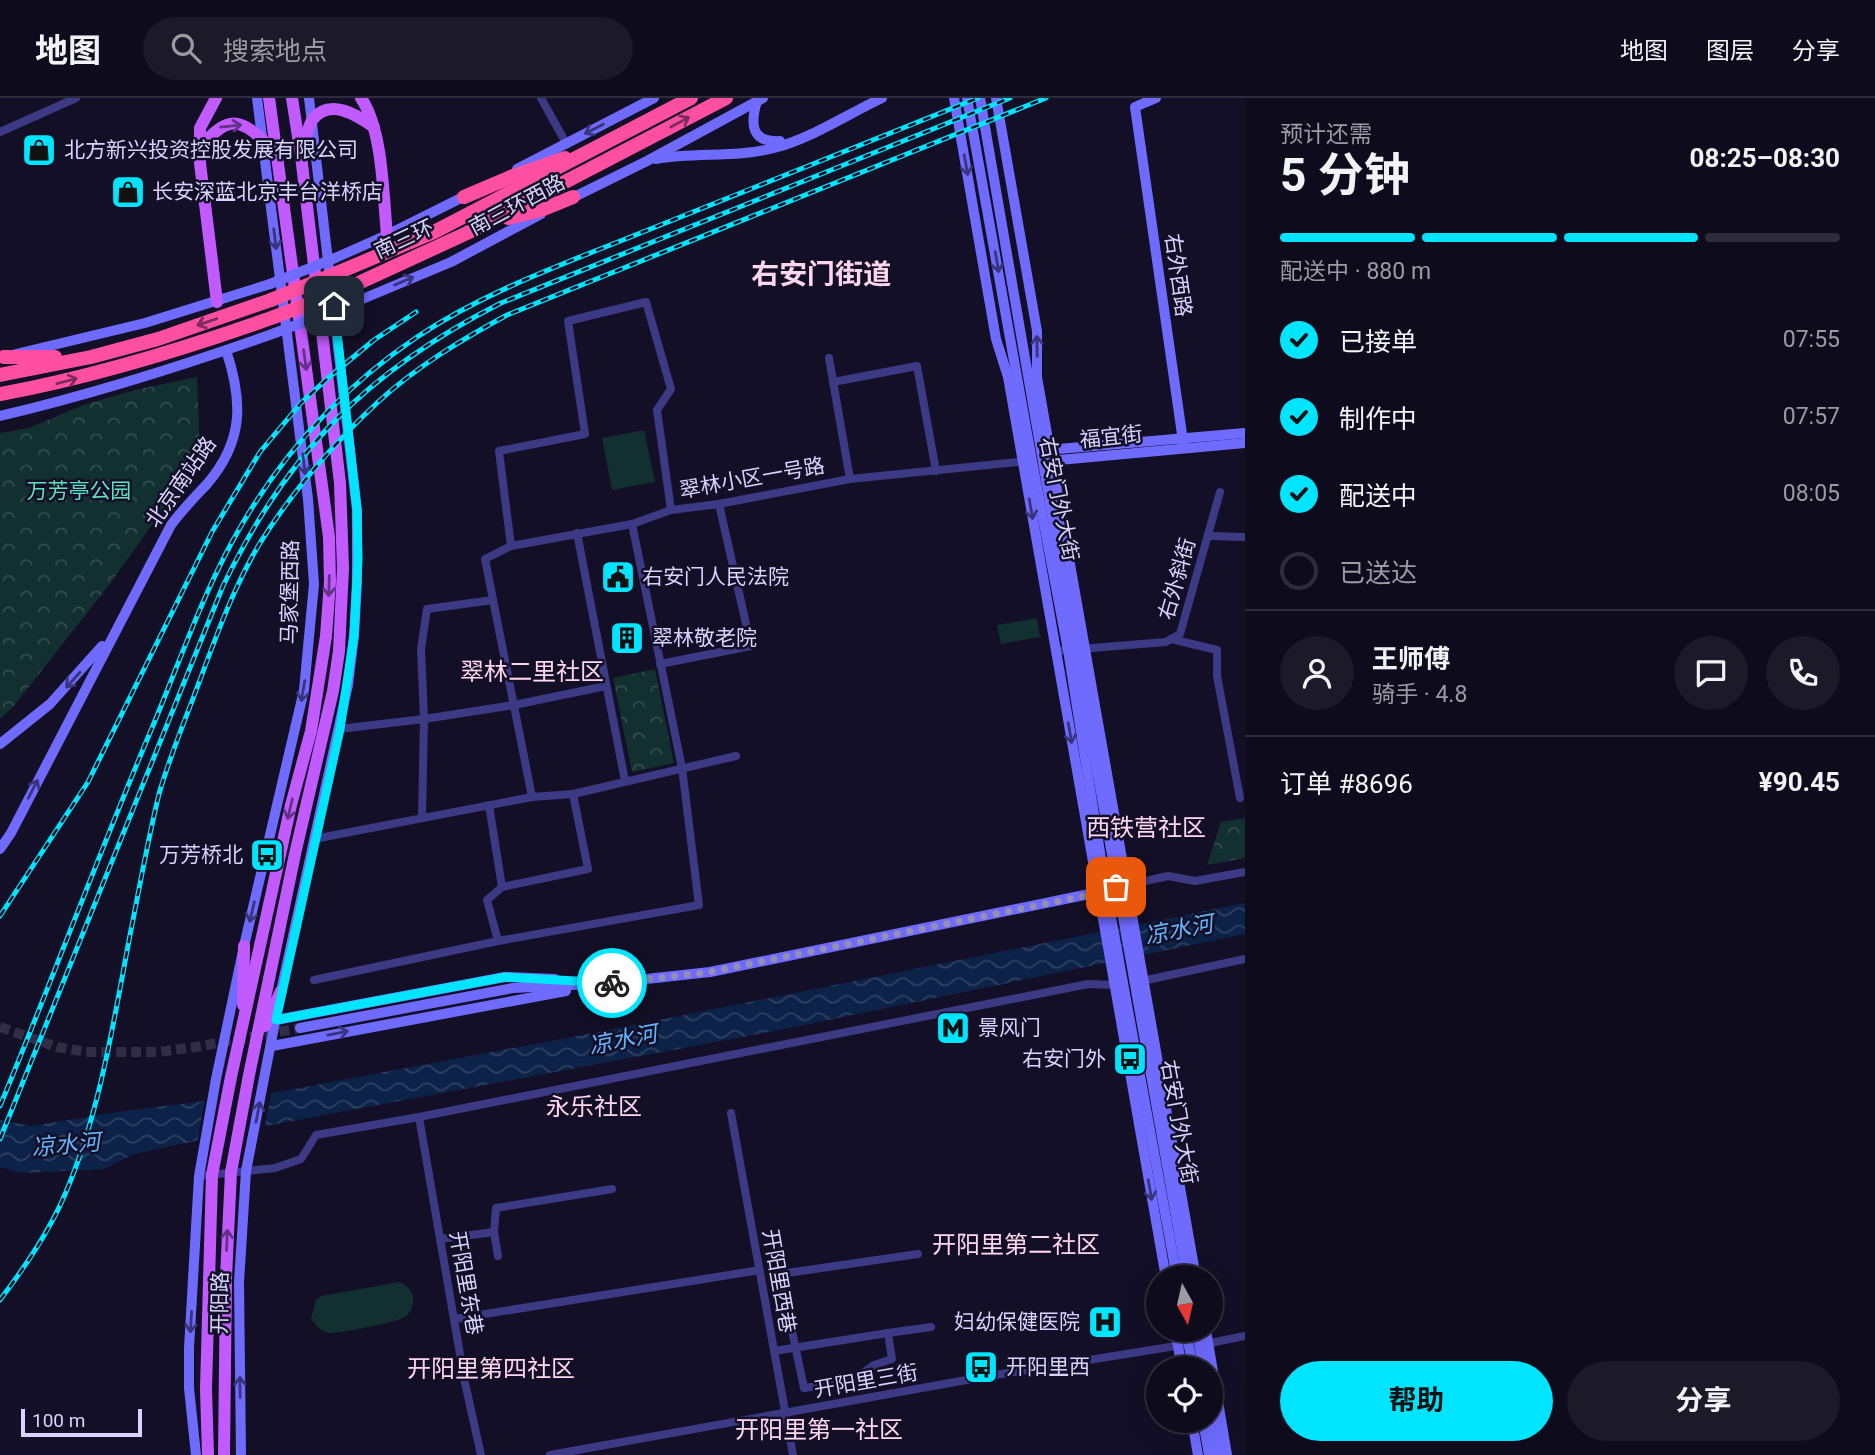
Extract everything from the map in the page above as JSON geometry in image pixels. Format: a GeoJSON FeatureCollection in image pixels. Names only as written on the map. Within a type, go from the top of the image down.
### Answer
{"type":"FeatureCollection","features":[{"type":"Feature","properties":{"kind":"highway","name":"南三环"},"geometry":{"type":"LineString","coordinates":[[0,375],[91,357],[158,339],[271,300],[434,232],[691,98]]}},
{"type":"Feature","properties":{"kind":"highway","name":"南三环"},"geometry":{"type":"LineString","coordinates":[[0,394],[54,384],[162,355],[339,292],[467,233],[726,98]]}},
{"type":"Feature","properties":{"kind":"highway"},"geometry":{"type":"LineString","coordinates":[[464,197],[622,135]]}},
{"type":"Feature","properties":{"kind":"highway"},"geometry":{"type":"LineString","coordinates":[[467,233],[541,211],[573,197]]}},
{"type":"Feature","properties":{"kind":"highway"},"geometry":{"type":"LineString","coordinates":[[2,358],[91,357]]}},
{"type":"Feature","properties":{"kind":"main road"},"geometry":{"type":"LineString","coordinates":[[216,98],[200,128],[200,163],[217,302]]}},
{"type":"Feature","properties":{"kind":"main road","name":"马家堡西路"},"geometry":{"type":"LineString","coordinates":[[218,1155],[231,1077],[291,804],[311,731],[327,636],[330,582],[329,537],[270,98]]}},
{"type":"Feature","properties":{"kind":"main road"},"geometry":{"type":"LineString","coordinates":[[255,1049],[295,854],[333,691],[339,651],[343,568],[340,483],[292,98]]}},
{"type":"Feature","properties":{"kind":"main road"},"geometry":{"type":"LineString","coordinates":[[360,98],[368,108],[375,127],[387,235]]}},
{"type":"Feature","properties":{"kind":"main road"},"geometry":{"type":"LineString","coordinates":[[301,156],[313,119],[322,111],[338,107],[354,113],[375,127]]}},
{"type":"Feature","properties":{"kind":"main road"},"geometry":{"type":"LineString","coordinates":[[201,146],[217,128],[236,123],[250,127],[263,140]]}},
{"type":"Feature","properties":{"kind":"main road"},"geometry":{"type":"LineString","coordinates":[[242,1034],[244,946]]}},
{"type":"Feature","properties":{"kind":"main road"},"geometry":{"type":"LineString","coordinates":[[255,1049],[281,991]]}},
{"type":"Feature","properties":{"kind":"main road","name":"开阳路"},"geometry":{"type":"LineString","coordinates":[[224,1455],[226,1277],[231,1172],[255,1049]]}},
{"type":"Feature","properties":{"kind":"main road","name":"开阳路"},"geometry":{"type":"LineString","coordinates":[[208,1455],[206,1389],[212,1175],[218,1155]]}},
{"type":"Feature","properties":{"kind":"street"},"geometry":{"type":"LineString","coordinates":[[0,132],[76,98]]}},
{"type":"Feature","properties":{"kind":"street","name":"马家堡西路"},"geometry":{"type":"LineString","coordinates":[[203,1157],[216,1079],[244,946],[304,690],[314,584],[308,499],[257,98]]}},
{"type":"Feature","properties":{"kind":"street"},"geometry":{"type":"LineString","coordinates":[[309,98],[357,523],[354,636],[340,729],[281,991],[272,1046],[432,1014],[610,983]]}},
{"type":"Feature","properties":{"kind":"street"},"geometry":{"type":"LineString","coordinates":[[541,98],[566,144]]}},
{"type":"Feature","properties":{"kind":"street","name":"南三环西路"},"geometry":{"type":"LineString","coordinates":[[2,358],[29,349],[145,323],[270,284],[387,235],[654,98]]}},
{"type":"Feature","properties":{"kind":"street"},"geometry":{"type":"LineString","coordinates":[[760,99],[752,120],[754,129],[768,142],[795,137],[871,98]]}},
{"type":"Feature","properties":{"kind":"street"},"geometry":{"type":"LineString","coordinates":[[647,161],[680,155],[752,152],[775,148],[882,98]]}},
{"type":"Feature","properties":{"kind":"street"},"geometry":{"type":"LineString","coordinates":[[954,98],[996,338],[1037,456]]}},
{"type":"Feature","properties":{"kind":"street","name":"右安门外大街"},"geometry":{"type":"LineString","coordinates":[[967,98],[1077,649]]}},
{"type":"Feature","properties":{"kind":"street","name":"右安门外大街"},"geometry":{"type":"LineString","coordinates":[[980,98],[1037,456],[1077,649],[1111,889],[1116,907]]}},
{"type":"Feature","properties":{"kind":"street"},"geometry":{"type":"LineString","coordinates":[[996,98],[1037,331],[1037,456],[1055,651],[1116,907],[1128,978],[1164,1265]]}},
{"type":"Feature","properties":{"kind":"street","name":"右外西路"},"geometry":{"type":"LineString","coordinates":[[1156,98],[1135,107],[1183,443]]}},
{"type":"Feature","properties":{"kind":"street","name":"南三环西路"},"geometry":{"type":"LineString","coordinates":[[0,415],[41,406],[226,350],[341,308],[451,262],[647,161],[760,99]]}},
{"type":"Feature","properties":{"kind":"street"},"geometry":{"type":"LineString","coordinates":[[511,547],[499,451],[585,434],[568,321],[646,302],[671,389],[657,410],[671,510]]}},
{"type":"Feature","properties":{"kind":"street","name":"北京南站路"},"geometry":{"type":"LineString","coordinates":[[0,849],[11,833],[171,526],[229,453],[237,427],[239,400],[226,350]]}},
{"type":"Feature","properties":{"kind":"street"},"geometry":{"type":"LineString","coordinates":[[828,358],[850,479]]}},
{"type":"Feature","properties":{"kind":"street"},"geometry":{"type":"LineString","coordinates":[[833,382],[917,366],[936,471]]}},
{"type":"Feature","properties":{"kind":"street","name":"福宜街"},"geometry":{"type":"LineString","coordinates":[[1054,462],[1245,433]]}},
{"type":"Feature","properties":{"kind":"street","name":"福宜街"},"geometry":{"type":"LineString","coordinates":[[1037,456],[1183,443],[1245,443]]}},
{"type":"Feature","properties":{"kind":"street"},"geometry":{"type":"LineString","coordinates":[[1037,456],[1054,462],[1072,572],[1077,649],[1111,889]]}},
{"type":"Feature","properties":{"kind":"street","name":"翠林小区一号路"},"geometry":{"type":"LineString","coordinates":[[493,600],[485,559],[511,547],[632,524],[671,510],[719,504],[850,479],[936,471],[1037,456]]}},
{"type":"Feature","properties":{"kind":"street","name":"右外斜街"},"geometry":{"type":"LineString","coordinates":[[1055,651],[1166,642],[1180,634],[1220,492]]}},
{"type":"Feature","properties":{"kind":"street"},"geometry":{"type":"LineString","coordinates":[[660,664],[751,646],[719,504]]}},
{"type":"Feature","properties":{"kind":"street"},"geometry":{"type":"LineString","coordinates":[[314,980],[498,941],[699,905],[682,768],[632,524]]}},
{"type":"Feature","properties":{"kind":"street"},"geometry":{"type":"LineString","coordinates":[[577,533],[625,781]]}},
{"type":"Feature","properties":{"kind":"street"},"geometry":{"type":"LineString","coordinates":[[1208,536],[1245,537]]}},
{"type":"Feature","properties":{"kind":"street"},"geometry":{"type":"LineString","coordinates":[[1068,604],[1072,572]]}},
{"type":"Feature","properties":{"kind":"street"},"geometry":{"type":"LineString","coordinates":[[422,817],[424,719],[421,649],[426,609],[493,600],[532,797]]}},
{"type":"Feature","properties":{"kind":"street","name":"北京南站路"},"geometry":{"type":"LineString","coordinates":[[0,744],[29,722],[69,685],[117,628]]}},
{"type":"Feature","properties":{"kind":"street"},"geometry":{"type":"LineString","coordinates":[[1171,639],[1217,650],[1217,676],[1240,799]]}},
{"type":"Feature","properties":{"kind":"street"},"geometry":{"type":"LineString","coordinates":[[340,729],[514,705],[606,685]]}},
{"type":"Feature","properties":{"kind":"street"},"geometry":{"type":"LineString","coordinates":[[314,839],[532,797],[573,794],[736,756]]}},
{"type":"Feature","properties":{"kind":"street"},"geometry":{"type":"LineString","coordinates":[[498,941],[487,900],[502,887],[588,869],[573,794]]}},
{"type":"Feature","properties":{"kind":"street"},"geometry":{"type":"LineString","coordinates":[[489,805],[502,887]]}},
{"type":"Feature","properties":{"kind":"street"},"geometry":{"type":"LineString","coordinates":[[300,1028],[513,988],[610,983],[710,972],[1168,876],[1195,881],[1245,872]]}},
{"type":"Feature","properties":{"kind":"street"},"geometry":{"type":"LineString","coordinates":[[1116,907],[1128,978],[1193,1265]]}},
{"type":"Feature","properties":{"kind":"street"},"geometry":{"type":"LineString","coordinates":[[199,1176],[275,1168],[301,1158],[316,1135],[419,1118],[1088,984],[1245,959]]}},
{"type":"Feature","properties":{"kind":"street"},"geometry":{"type":"LineString","coordinates":[[276,1020],[505,977],[610,983]]}},
{"type":"Feature","properties":{"kind":"street","name":"右安门外大街"},"geometry":{"type":"LineString","coordinates":[[1128,978],[1175,1265]]}},
{"type":"Feature","properties":{"kind":"street","name":"右安门外大街"},"geometry":{"type":"LineString","coordinates":[[1128,978],[1184,1265]]}},
{"type":"Feature","properties":{"kind":"street","name":"开阳路"},"geometry":{"type":"LineString","coordinates":[[240,1455],[239,1282],[246,1171],[272,1046]]}},
{"type":"Feature","properties":{"kind":"street","name":"开阳里西巷"},"geometry":{"type":"LineString","coordinates":[[731,1113],[793,1455]]}},
{"type":"Feature","properties":{"kind":"street","name":"开阳里东巷"},"geometry":{"type":"LineString","coordinates":[[419,1118],[481,1455]]}},
{"type":"Feature","properties":{"kind":"street","name":"开阳路"},"geometry":{"type":"LineString","coordinates":[[196,1455],[189,1388],[199,1176],[203,1157]]}},
{"type":"Feature","properties":{"kind":"street"},"geometry":{"type":"LineString","coordinates":[[498,1256],[494,1232],[496,1208],[612,1189]]}},
{"type":"Feature","properties":{"kind":"street"},"geometry":{"type":"LineString","coordinates":[[440,1239],[494,1232]]}},
{"type":"Feature","properties":{"kind":"street"},"geometry":{"type":"LineString","coordinates":[[888,1333],[892,1359],[874,1365],[852,1381],[804,1388],[780,1274],[918,1254]]}},
{"type":"Feature","properties":{"kind":"street"},"geometry":{"type":"LineString","coordinates":[[454,1319],[760,1270]]}},
{"type":"Feature","properties":{"kind":"street"},"geometry":{"type":"LineString","coordinates":[[774,1351],[931,1327]]}},
{"type":"Feature","properties":{"kind":"street","name":"开阳里三街"},"geometry":{"type":"LineString","coordinates":[[550,1455],[785,1412],[1245,1336]]}},
{"type":"Feature","properties":{"kind":"street"},"geometry":{"type":"LineString","coordinates":[[1191,1342],[1198,1356]]}},
{"type":"Feature","properties":{"kind":"street"},"geometry":{"type":"LineString","coordinates":[[1188,1356],[1194,1344]]}},
{"type":"Feature","properties":{"kind":"street"},"geometry":{"type":"LineString","coordinates":[[1194,1344],[1194,1356]]}},
{"type":"Feature","properties":{"kind":"street"},"geometry":{"type":"LineString","coordinates":[[1194,1344],[1227,1455]]}},
{"type":"Feature","properties":{"kind":"street"},"geometry":{"type":"LineString","coordinates":[[1194,1433],[1199,1455]]}},
{"type":"Feature","properties":{"kind":"street"},"geometry":{"type":"LineString","coordinates":[[1205,1433],[1209,1455]]}},
{"type":"Feature","properties":{"kind":"street"},"geometry":{"type":"LineString","coordinates":[[1214,1433],[1218,1455]]}},
{"type":"Feature","properties":{"kind":"green space","name":"万芳亭公园"},"geometry":{"type":"Polygon","coordinates":[[[197,377],[200,457],[112,581],[13,707],[0,719],[0,433],[29,428],[83,405],[135,390],[197,377]]]}},
{"type":"Feature","properties":{"kind":"green space"},"geometry":{"type":"Polygon","coordinates":[[[644,430],[655,482],[612,490],[602,438],[644,430]]]}},
{"type":"Feature","properties":{"kind":"green space"},"geometry":{"type":"Polygon","coordinates":[[[1037,618],[1040,637],[1001,644],[997,625],[1037,618]]]}},
{"type":"Feature","properties":{"kind":"green space"},"geometry":{"type":"Polygon","coordinates":[[[655,669],[674,763],[632,772],[613,678],[655,669]]]}},
{"type":"Feature","properties":{"kind":"green space"},"geometry":{"type":"Polygon","coordinates":[[[1245,818],[1245,858],[1207,865],[1221,822],[1245,818]]]}},
{"type":"Feature","properties":{"kind":"green space"},"geometry":{"type":"Polygon","coordinates":[[[399,1282],[410,1290],[413,1296],[412,1307],[405,1317],[328,1333],[311,1319],[316,1300],[321,1296],[399,1282]]]}},
{"type":"Feature","properties":{"kind":"water","name":"凉水河"},"geometry":{"type":"Polygon","coordinates":[[[1245,903],[1245,934],[785,1029],[271,1125],[134,1154],[104,1169],[22,1173],[0,1167],[0,1120],[31,1126],[124,1111],[278,1092],[604,1031],[1245,903]]]}},
{"type":"Feature","properties":{"kind":"pier"},"geometry":{"type":"Polygon","coordinates":[[[272,1090],[264,1130],[197,1144],[205,1098],[272,1090]]]}},
{"type":"Feature","properties":{"kind":"tunnel"},"geometry":{"type":"LineString","coordinates":[[0,1027],[57,1047],[86,1052],[158,1052],[300,1028]]}},
{"type":"Feature","properties":{"kind":"railway"},"geometry":{"type":"LineString","coordinates":[[0,1106],[113,822],[220,564],[269,482],[312,428],[336,403],[362,379],[417,337],[499,292],[978,98]]}},
{"type":"Feature","properties":{"kind":"railway"},"geometry":{"type":"LineString","coordinates":[[0,1139],[223,586],[275,494],[304,455],[336,419],[410,357],[453,329],[501,303],[1010,98]]}},
{"type":"Feature","properties":{"kind":"railway"},"geometry":{"type":"LineString","coordinates":[[0,1300],[45,1235],[60,1206],[89,1128],[105,1063],[159,794],[216,637],[236,589],[260,543],[286,505],[330,451],[378,402],[408,377],[456,344],[507,315],[1046,98]]}},
{"type":"Feature","properties":{"kind":"railway"},"geometry":{"type":"LineString","coordinates":[[0,916],[88,782],[212,532],[260,452],[301,403],[328,378],[374,340],[416,312]]}},
{"type":"Feature","properties":{"kind":"way so far"},"geometry":{"type":"LineString","coordinates":[[612,983],[710,972],[1098,893],[1116,887]]}},
{"type":"Feature","properties":{"kind":"place","name":"北方新兴投资控股发展有限公司"},"geometry":{"type":"Point","coordinates":[39,150]}},
{"type":"Feature","properties":{"kind":"place","name":"长安深蓝北京丰台洋桥店"},"geometry":{"type":"Point","coordinates":[128,192]}},
{"type":"Feature","properties":{"kind":"place","name":"右安门人民法院"},"geometry":{"type":"Point","coordinates":[618,577]}},
{"type":"Feature","properties":{"kind":"place","name":"翠林敬老院"},"geometry":{"type":"Point","coordinates":[627,638]}},
{"type":"Feature","properties":{"kind":"place","name":"万芳桥北"},"geometry":{"type":"Point","coordinates":[267,855]}},
{"type":"Feature","properties":{"kind":"place","name":"景风门"},"geometry":{"type":"Point","coordinates":[953,1028]}},
{"type":"Feature","properties":{"kind":"place","name":"右安门外"},"geometry":{"type":"Point","coordinates":[1130,1059]}},
{"type":"Feature","properties":{"kind":"place","name":"妇幼保健医院"},"geometry":{"type":"Point","coordinates":[1105,1322]}},
{"type":"Feature","properties":{"kind":"place","name":"开阳里西"},"geometry":{"type":"Point","coordinates":[981,1367]}},
{"type":"Feature","properties":{"kind":"district","name":"右安门街道"},"geometry":{"type":"Point","coordinates":[821,274]}},
{"type":"Feature","properties":{"kind":"district","name":"翠林二里社区"},"geometry":{"type":"Point","coordinates":[532,672]}},
{"type":"Feature","properties":{"kind":"district","name":"西铁营社区"},"geometry":{"type":"Point","coordinates":[1146,828]}},
{"type":"Feature","properties":{"kind":"district","name":"永乐社区"},"geometry":{"type":"Point","coordinates":[594,1107]}},
{"type":"Feature","properties":{"kind":"district","name":"开阳里第二社区"},"geometry":{"type":"Point","coordinates":[1016,1245]}},
{"type":"Feature","properties":{"kind":"district","name":"开阳里第四社区"},"geometry":{"type":"Point","coordinates":[491,1369]}},
{"type":"Feature","properties":{"kind":"district","name":"开阳里第一社区"},"geometry":{"type":"Point","coordinates":[819,1430]}},
{"type":"Feature","properties":{"kind":"route"},"geometry":{"type":"LineString","coordinates":[[334,306],[357,510],[358,559],[354,636],[340,729],[320,809],[276,1020],[505,977],[612,983]]}}]}
